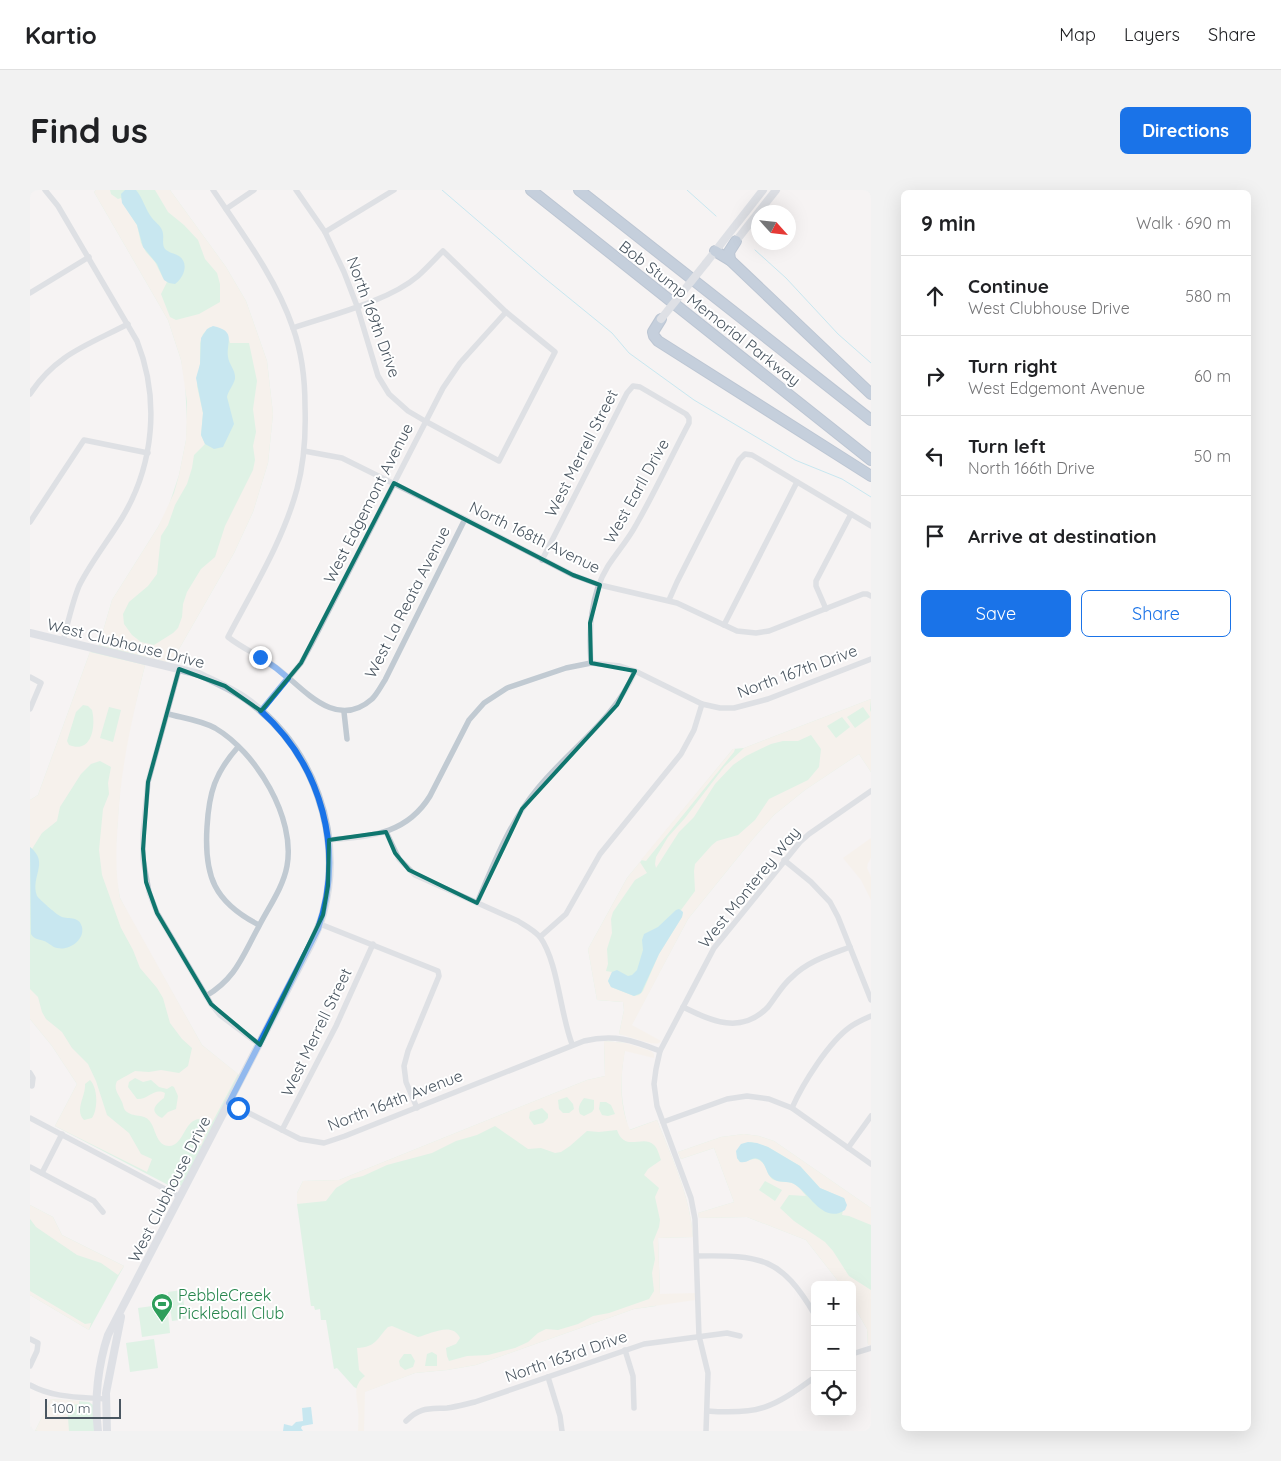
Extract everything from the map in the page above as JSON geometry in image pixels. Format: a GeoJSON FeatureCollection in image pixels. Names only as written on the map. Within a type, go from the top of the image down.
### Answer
{"type":"FeatureCollection","features":[{"type":"Feature","properties":{"kind":"highway","name":"Bob Stump Memorial Parkway"},"geometry":{"type":"LineString","coordinates":[[531,190],[871,460]]}},
{"type":"Feature","properties":{"kind":"highway","name":"Bob Stump Memorial Parkway"},"geometry":{"type":"LineString","coordinates":[[579,190],[871,420]]}},
{"type":"Feature","properties":{"kind":"highway"},"geometry":{"type":"LineString","coordinates":[[730,260],[729,252],[736,241]]}},
{"type":"Feature","properties":{"kind":"highway"},"geometry":{"type":"LineString","coordinates":[[716,251],[730,260],[871,394]]}},
{"type":"Feature","properties":{"kind":"highway"},"geometry":{"type":"LineString","coordinates":[[661,319],[653,332],[658,341],[871,476]]}},
{"type":"Feature","properties":{"kind":"street"},"geometry":{"type":"LineString","coordinates":[[213,190],[280,296],[293,328],[305,385],[304,451],[297,488],[271,555],[228,637],[276,668],[323,705],[344,712],[346,739]]}},
{"type":"Feature","properties":{"kind":"street"},"geometry":{"type":"LineString","coordinates":[[226,209],[254,190]]}},
{"type":"Feature","properties":{"kind":"street","name":"North 169th Drive"},"geometry":{"type":"LineString","coordinates":[[296,190],[325,232],[344,272],[357,306],[378,376],[389,394],[408,411],[499,461],[556,352],[506,312]]}},
{"type":"Feature","properties":{"kind":"street"},"geometry":{"type":"LineString","coordinates":[[325,232],[394,190]]}},
{"type":"Feature","properties":{"kind":"street"},"geometry":{"type":"LineString","coordinates":[[661,319],[763,190]]}},
{"type":"Feature","properties":{"kind":"street"},"geometry":{"type":"LineString","coordinates":[[736,241],[776,190]]}},
{"type":"Feature","properties":{"kind":"street"},"geometry":{"type":"LineString","coordinates":[[47,191],[58,206],[128,324],[142,354],[150,389],[151,418],[148,452],[140,481],[129,505],[79,587],[64,641]]}},
{"type":"Feature","properties":{"kind":"street"},"geometry":{"type":"LineString","coordinates":[[293,328],[384,296],[418,276],[443,251],[506,312]]}},
{"type":"Feature","properties":{"kind":"street"},"geometry":{"type":"LineString","coordinates":[[30,293],[88,257]]}},
{"type":"Feature","properties":{"kind":"street","name":"West Edgemont Avenue"},"geometry":{"type":"LineString","coordinates":[[261,711],[301,662],[311,645],[443,388],[460,363],[506,312]]}},
{"type":"Feature","properties":{"kind":"street"},"geometry":{"type":"LineString","coordinates":[[30,394],[44,375],[61,360],[128,324]]}},
{"type":"Feature","properties":{"kind":"street","name":"West Merrell Street"},"geometry":{"type":"LineString","coordinates":[[542,560],[627,392],[632,386],[640,387],[690,418]]}},
{"type":"Feature","properties":{"kind":"street","name":"West Earll Drive"},"geometry":{"type":"LineString","coordinates":[[592,663],[590,623],[600,584],[607,568],[637,524],[690,418]]}},
{"type":"Feature","properties":{"kind":"street"},"geometry":{"type":"LineString","coordinates":[[30,522],[84,440],[148,452]]}},
{"type":"Feature","properties":{"kind":"street","name":"North 168th Avenue"},"geometry":{"type":"LineString","coordinates":[[304,451],[342,458],[466,519],[573,575],[600,584],[670,600],[743,632],[762,633],[862,594],[871,596]]}},
{"type":"Feature","properties":{"kind":"street"},"geometry":{"type":"LineString","coordinates":[[670,600],[676,582],[739,460],[744,454],[752,455],[871,526]]}},
{"type":"Feature","properties":{"kind":"street"},"geometry":{"type":"LineString","coordinates":[[724,625],[797,482]]}},
{"type":"Feature","properties":{"kind":"street"},"geometry":{"type":"LineString","coordinates":[[826,609],[816,582],[851,514]]}},
{"type":"Feature","properties":{"kind":"street","name":"West La Reata Avenue"},"geometry":{"type":"LineString","coordinates":[[344,712],[359,708],[373,698],[385,680],[466,519]]}},
{"type":"Feature","properties":{"kind":"street","name":"West Clubhouse Drive"},"geometry":{"type":"LineString","coordinates":[[30,633],[199,674],[225,686],[247,700],[261,711],[289,741],[310,776],[324,814],[328,840],[328,886],[320,924],[260,1045],[111,1328],[105,1343],[100,1366],[101,1398],[98,1431]]}},
{"type":"Feature","properties":{"kind":"street","name":"North 167th Drive"},"geometry":{"type":"LineString","coordinates":[[592,663],[612,664],[635,671],[702,704],[727,708],[748,705],[871,659]]}},
{"type":"Feature","properties":{"kind":"street"},"geometry":{"type":"LineString","coordinates":[[328,840],[386,832],[412,818],[426,802],[469,720],[484,703],[496,694],[514,685],[566,668],[592,663]]}},
{"type":"Feature","properties":{"kind":"street"},"geometry":{"type":"LineString","coordinates":[[179,669],[148,782],[143,834],[144,871],[157,913],[206,996],[220,1015],[260,1045]]}},
{"type":"Feature","properties":{"kind":"street"},"geometry":{"type":"LineString","coordinates":[[477,903],[501,846],[522,809],[546,779],[617,705],[635,671]]}},
{"type":"Feature","properties":{"kind":"street"},"geometry":{"type":"LineString","coordinates":[[30,677],[41,683],[30,708]]}},
{"type":"Feature","properties":{"kind":"street"},"geometry":{"type":"LineString","coordinates":[[540,937],[566,914],[600,854],[681,754],[691,738],[702,704]]}},
{"type":"Feature","properties":{"kind":"street"},"geometry":{"type":"LineString","coordinates":[[168,714],[206,724],[221,732],[259,770],[273,793],[283,820],[288,846],[286,873],[232,975],[222,986],[206,996]]}},
{"type":"Feature","properties":{"kind":"street"},"geometry":{"type":"LineString","coordinates":[[238,747],[223,766],[211,794],[207,825],[207,859],[214,882],[227,903],[240,914],[259,925]]}},
{"type":"Feature","properties":{"kind":"street","name":"West Monterey Way"},"geometry":{"type":"LineString","coordinates":[[706,1431],[708,1373],[699,1336],[696,1227],[692,1204],[657,1106],[654,1084],[660,1051],[714,948],[784,860],[809,834],[871,792]]}},
{"type":"Feature","properties":{"kind":"street"},"geometry":{"type":"LineString","coordinates":[[386,832],[399,859],[416,875],[518,921],[532,929],[540,937],[552,964],[565,1025],[572,1044]]}},
{"type":"Feature","properties":{"kind":"street"},"geometry":{"type":"LineString","coordinates":[[784,860],[811,882],[830,902],[838,917],[871,1000]]}},
{"type":"Feature","properties":{"kind":"street"},"geometry":{"type":"LineString","coordinates":[[320,924],[438,971],[439,976],[408,1051],[404,1066],[406,1082],[416,1108]]}},
{"type":"Feature","properties":{"kind":"street","name":"West Merrell Street"},"geometry":{"type":"LineString","coordinates":[[282,1130],[339,1021],[373,944]]}},
{"type":"Feature","properties":{"kind":"street"},"geometry":{"type":"LineString","coordinates":[[683,1006],[720,1023],[745,1021],[756,1016],[767,1007],[801,969],[812,962],[850,947]]}},
{"type":"Feature","properties":{"kind":"street"},"geometry":{"type":"LineString","coordinates":[[792,1108],[803,1087],[840,1036],[851,1026],[871,1016]]}},
{"type":"Feature","properties":{"kind":"street","name":"North 164th Avenue"},"geometry":{"type":"LineString","coordinates":[[229,1103],[300,1139],[324,1143],[416,1108],[572,1044],[594,1038],[616,1037],[660,1051]]}},
{"type":"Feature","properties":{"kind":"street"},"geometry":{"type":"LineString","coordinates":[[30,1073],[33,1078],[32,1086]]}},
{"type":"Feature","properties":{"kind":"street"},"geometry":{"type":"LineString","coordinates":[[662,1122],[734,1097],[761,1097],[792,1108],[871,1164]]}},
{"type":"Feature","properties":{"kind":"street"},"geometry":{"type":"LineString","coordinates":[[848,1148],[871,1116]]}},
{"type":"Feature","properties":{"kind":"street"},"geometry":{"type":"LineString","coordinates":[[30,1118],[180,1197]]}},
{"type":"Feature","properties":{"kind":"street"},"geometry":{"type":"LineString","coordinates":[[42,1173],[62,1134]]}},
{"type":"Feature","properties":{"kind":"street"},"geometry":{"type":"LineString","coordinates":[[30,1167],[94,1201],[103,1212]]}},
{"type":"Feature","properties":{"kind":"street"},"geometry":{"type":"LineString","coordinates":[[697,1256],[739,1256],[754,1258],[767,1263],[793,1283],[811,1309]]}},
{"type":"Feature","properties":{"kind":"street","name":"North 163rd Drive"},"geometry":{"type":"LineString","coordinates":[[406,1422],[413,1414],[425,1408],[449,1408],[476,1402],[644,1344],[727,1333],[740,1336]]}},
{"type":"Feature","properties":{"kind":"street"},"geometry":{"type":"LineString","coordinates":[[30,1338],[38,1343],[37,1351],[30,1366]]}},
{"type":"Feature","properties":{"kind":"street"},"geometry":{"type":"LineString","coordinates":[[856,1353],[871,1348]]}},
{"type":"Feature","properties":{"kind":"street"},"geometry":{"type":"LineString","coordinates":[[625,1350],[633,1376],[634,1408]]}},
{"type":"Feature","properties":{"kind":"street"},"geometry":{"type":"LineString","coordinates":[[548,1377],[560,1416],[562,1431]]}},
{"type":"Feature","properties":{"kind":"street"},"geometry":{"type":"LineString","coordinates":[[707,1411],[737,1413],[756,1411],[780,1401],[811,1380]]}},
{"type":"Feature","properties":{"kind":"street"},"geometry":{"type":"LineString","coordinates":[[30,1385],[45,1392],[59,1395],[101,1398]]}},
{"type":"Feature","properties":{"kind":"street","name":"West Clubhouse Drive"},"geometry":{"type":"LineString","coordinates":[[101,1398],[107,1431]]}},
{"type":"Feature","properties":{"kind":"highlighted area"},"geometry":{"type":"Polygon","coordinates":[[[394,483],[573,575],[600,585],[590,623],[591,663],[635,671],[617,705],[522,809],[477,903],[409,870],[395,853],[386,832],[329,840],[328,886],[323,915],[260,1045],[211,1004],[157,913],[146,882],[143,849],[148,782],[179,669],[225,686],[261,711],[301,663],[394,483]]]}},
{"type":"Feature","properties":{"kind":"green space"},"geometry":{"type":"Polygon","coordinates":[[[96,190],[170,190],[226,267],[246,301],[267,361],[273,414],[268,463],[253,512],[234,553],[171,663],[147,657],[127,738],[121,775],[115,857],[120,898],[202,1045],[239,1075],[182,1185],[174,1188],[55,1126],[77,1084],[52,1046],[30,1019],[30,800],[38,795],[90,652],[99,645],[112,600],[167,511],[179,475],[186,440],[185,381],[181,360],[168,320],[94,192],[96,190]]]}},
{"type":"Feature","properties":{"kind":"green space"},"geometry":{"type":"Polygon","coordinates":[[[871,699],[871,772],[859,754],[805,790],[774,815],[688,919],[626,1035],[619,1034],[624,1010],[623,1002],[597,1000],[588,949],[627,878],[733,749],[744,748],[871,699]]]}},
{"type":"Feature","properties":{"kind":"green space"},"geometry":{"type":"Polygon","coordinates":[[[604,1041],[626,1043],[621,1086],[623,1107],[629,1130],[657,1120],[680,1177],[691,1222],[693,1237],[658,1238],[660,1294],[656,1306],[634,1309],[476,1365],[415,1373],[364,1392],[354,1387],[337,1368],[334,1369],[326,1320],[321,1320],[320,1309],[315,1310],[314,1306],[311,1306],[297,1204],[297,1193],[303,1181],[339,1180],[587,1080],[605,1076],[604,1041]]]}},
{"type":"Feature","properties":{"kind":"green space"},"geometry":{"type":"Polygon","coordinates":[[[744,1134],[774,1141],[871,1208],[871,1345],[868,1345],[867,1329],[856,1310],[856,1281],[838,1281],[806,1240],[747,1217],[699,1218],[698,1213],[734,1202],[714,1148],[681,1159],[678,1152],[721,1137],[744,1134]]]}},
{"type":"Feature","properties":{"kind":"green space"},"geometry":{"type":"Polygon","coordinates":[[[30,1205],[53,1217],[62,1235],[124,1266],[89,1330],[30,1295],[30,1205]]]}},
{"type":"Feature","properties":{"kind":"green space"},"geometry":{"type":"Polygon","coordinates":[[[182,1290],[186,1319],[172,1321],[168,1292],[182,1290]]]}},
{"type":"Feature","properties":{"kind":"green space"},"geometry":{"type":"Polygon","coordinates":[[[167,1304],[170,1333],[142,1337],[138,1308],[167,1304]]]}},
{"type":"Feature","properties":{"kind":"green space"},"geometry":{"type":"Polygon","coordinates":[[[154,1339],[158,1368],[130,1372],[126,1343],[154,1339]]]}},
{"type":"Feature","properties":{"kind":"green space"},"geometry":{"type":"Polygon","coordinates":[[[51,1399],[89,1402],[93,1405],[96,1431],[35,1431],[51,1399]]]}},
{"type":"Feature","properties":{"kind":"sand"},"geometry":{"type":"Polygon","coordinates":[[[96,190],[110,190],[111,194],[118,199],[121,198],[137,225],[141,243],[167,282],[161,294],[170,317],[176,320],[199,314],[220,302],[220,284],[217,273],[205,259],[198,240],[168,212],[155,190],[170,190],[226,267],[246,301],[267,361],[273,414],[268,463],[253,512],[234,553],[171,663],[99,645],[112,600],[158,527],[174,493],[186,440],[187,402],[181,360],[168,320],[94,192],[96,190]],[[210,327],[203,334],[200,343],[197,386],[203,413],[201,435],[205,444],[194,455],[187,484],[161,536],[157,574],[148,586],[129,602],[123,614],[124,624],[132,635],[141,642],[154,645],[178,628],[187,592],[201,569],[215,557],[225,526],[253,470],[255,460],[253,446],[256,432],[253,409],[257,381],[249,343],[230,343],[223,331],[210,327]]]}},
{"type":"Feature","properties":{"kind":"sand"},"geometry":{"type":"Polygon","coordinates":[[[90,652],[145,665],[124,761],[119,800],[116,850],[118,888],[120,898],[202,1045],[238,1074],[201,1146],[196,1144],[196,1139],[193,1137],[202,1122],[200,1119],[191,1123],[174,1145],[162,1144],[149,1120],[130,1114],[124,1109],[116,1089],[117,1081],[135,1071],[149,1072],[161,1070],[179,1073],[188,1066],[192,1048],[182,1039],[170,1023],[163,998],[140,968],[121,928],[102,875],[99,850],[103,809],[109,794],[108,783],[111,767],[100,761],[91,764],[81,774],[60,807],[57,821],[42,833],[32,849],[30,847],[30,800],[38,795],[90,652]],[[83,705],[76,712],[67,741],[69,745],[77,747],[83,746],[91,737],[93,716],[92,710],[88,706],[83,705]],[[109,707],[100,738],[113,742],[121,710],[109,707]],[[135,1078],[129,1082],[128,1087],[137,1099],[158,1092],[165,1093],[164,1098],[156,1105],[154,1110],[162,1118],[168,1112],[176,1109],[178,1096],[174,1087],[172,1086],[167,1089],[159,1087],[151,1080],[143,1082],[135,1078]]]}},
{"type":"Feature","properties":{"kind":"sand"},"geometry":{"type":"Polygon","coordinates":[[[871,699],[871,772],[859,754],[805,790],[774,815],[688,919],[632,1025],[661,1041],[656,1044],[619,1034],[624,1010],[623,1002],[597,1000],[588,949],[627,878],[640,862],[647,873],[635,880],[613,912],[611,919],[612,933],[607,949],[608,964],[606,971],[612,972],[608,981],[611,987],[634,996],[639,995],[643,991],[659,954],[682,917],[683,913],[681,910],[695,891],[695,864],[717,841],[738,835],[755,820],[769,799],[808,780],[819,767],[821,749],[811,735],[798,741],[783,741],[771,744],[746,756],[733,765],[715,784],[694,817],[679,832],[656,868],[656,857],[668,837],[724,767],[744,748],[871,699]],[[863,707],[847,717],[855,728],[870,717],[863,707]],[[842,717],[827,726],[836,738],[850,727],[842,717]]]}},
{"type":"Feature","properties":{"kind":"sand"},"geometry":{"type":"Polygon","coordinates":[[[733,749],[735,749],[734,752],[646,861],[641,860],[733,749]]]}},
{"type":"Feature","properties":{"kind":"sand"},"geometry":{"type":"Polygon","coordinates":[[[871,838],[871,858],[867,868],[871,877],[871,900],[861,880],[843,858],[871,838]]]}},
{"type":"Feature","properties":{"kind":"sand"},"geometry":{"type":"Polygon","coordinates":[[[30,989],[38,997],[46,1019],[62,1032],[72,1048],[88,1064],[96,1081],[107,1115],[129,1133],[141,1154],[152,1159],[147,1172],[55,1126],[77,1084],[52,1046],[30,1019],[30,989]],[[90,1080],[85,1084],[80,1107],[81,1116],[84,1120],[92,1118],[94,1114],[96,1093],[90,1080]]]}},
{"type":"Feature","properties":{"kind":"sand"},"geometry":{"type":"Polygon","coordinates":[[[604,1041],[626,1043],[651,1051],[654,1054],[654,1058],[625,1051],[621,1081],[622,1101],[630,1130],[657,1120],[680,1177],[691,1222],[693,1237],[658,1238],[660,1294],[695,1293],[695,1300],[634,1309],[476,1365],[415,1373],[365,1392],[364,1431],[358,1431],[356,1392],[358,1384],[365,1376],[359,1370],[357,1348],[373,1344],[388,1327],[392,1326],[418,1337],[441,1330],[452,1330],[460,1338],[456,1344],[446,1348],[449,1361],[467,1356],[488,1355],[515,1348],[528,1342],[546,1329],[558,1330],[578,1324],[593,1316],[609,1313],[649,1299],[654,1291],[652,1273],[655,1259],[653,1242],[660,1220],[655,1197],[659,1188],[644,1175],[648,1169],[661,1160],[654,1145],[650,1142],[629,1142],[620,1137],[617,1130],[587,1131],[570,1146],[561,1152],[555,1153],[541,1148],[528,1149],[495,1126],[477,1135],[456,1141],[432,1153],[387,1165],[363,1176],[351,1179],[336,1188],[326,1201],[297,1204],[297,1193],[303,1181],[339,1180],[587,1080],[605,1076],[604,1041]],[[567,1097],[558,1100],[559,1109],[563,1113],[569,1113],[574,1109],[573,1104],[567,1097]],[[584,1098],[581,1102],[580,1114],[584,1116],[592,1112],[594,1100],[584,1098]],[[600,1102],[599,1109],[602,1115],[615,1114],[611,1105],[606,1102],[600,1102]],[[542,1108],[530,1112],[529,1118],[534,1125],[543,1123],[548,1118],[548,1114],[542,1108]],[[432,1352],[427,1354],[425,1366],[437,1366],[437,1355],[432,1352]],[[404,1354],[399,1361],[400,1366],[405,1370],[413,1367],[415,1361],[411,1354],[404,1354]]]}},
{"type":"Feature","properties":{"kind":"sand"},"geometry":{"type":"Polygon","coordinates":[[[744,1134],[759,1136],[774,1141],[871,1208],[871,1225],[842,1215],[845,1199],[820,1188],[800,1166],[768,1147],[751,1142],[740,1146],[737,1158],[740,1162],[754,1159],[759,1160],[764,1164],[772,1179],[792,1183],[800,1188],[806,1196],[789,1195],[780,1208],[794,1221],[825,1242],[849,1276],[871,1290],[871,1345],[868,1345],[867,1329],[856,1310],[856,1281],[838,1281],[806,1240],[747,1217],[699,1218],[698,1213],[734,1202],[714,1148],[681,1159],[678,1152],[721,1137],[744,1134]],[[765,1181],[759,1190],[775,1201],[782,1190],[765,1181]]]}},
{"type":"Feature","properties":{"kind":"sand"},"geometry":{"type":"Polygon","coordinates":[[[30,1205],[53,1217],[62,1235],[124,1266],[118,1275],[101,1263],[77,1255],[36,1227],[30,1219],[30,1205]]]}},
{"type":"Feature","properties":{"kind":"sand"},"geometry":{"type":"Polygon","coordinates":[[[30,1291],[85,1324],[91,1323],[89,1330],[30,1295],[30,1291]]]}},
{"type":"Feature","properties":{"kind":"sand"},"geometry":{"type":"Polygon","coordinates":[[[51,1399],[79,1401],[79,1404],[66,1408],[69,1431],[35,1431],[51,1399]]]}},
{"type":"Feature","properties":{"kind":"water"},"geometry":{"type":"Polygon","coordinates":[[[125,190],[136,190],[150,215],[162,230],[165,249],[182,259],[185,267],[184,271],[181,278],[175,284],[164,280],[157,264],[143,247],[137,225],[122,203],[121,194],[125,190]]]}},
{"type":"Feature","properties":{"kind":"water"},"geometry":{"type":"Polygon","coordinates":[[[213,326],[220,328],[228,334],[228,357],[235,376],[227,397],[234,424],[223,447],[214,449],[205,444],[201,435],[203,413],[196,378],[200,364],[201,338],[207,329],[213,326]]]}},
{"type":"Feature","properties":{"kind":"water"},"geometry":{"type":"Polygon","coordinates":[[[30,847],[39,859],[36,882],[37,896],[60,916],[76,919],[82,927],[79,940],[66,948],[55,947],[35,938],[31,934],[30,847]]]}},
{"type":"Feature","properties":{"kind":"water"},"geometry":{"type":"Polygon","coordinates":[[[679,909],[683,912],[682,917],[659,954],[641,993],[634,996],[611,987],[608,981],[612,972],[617,970],[628,976],[637,970],[643,950],[642,940],[644,934],[658,927],[679,909]]]}},
{"type":"Feature","properties":{"kind":"water"},"geometry":{"type":"Polygon","coordinates":[[[748,1142],[768,1147],[800,1166],[820,1188],[844,1198],[847,1205],[845,1210],[837,1214],[823,1210],[794,1184],[777,1181],[772,1178],[763,1163],[756,1158],[740,1162],[736,1151],[741,1144],[748,1142]]]}},
{"type":"Feature","properties":{"kind":"water"},"geometry":{"type":"Polygon","coordinates":[[[311,1407],[313,1424],[302,1426],[303,1431],[283,1431],[284,1424],[292,1426],[296,1422],[303,1421],[302,1408],[311,1407]]]}},
{"type":"Feature","properties":{"kind":"waterway"},"geometry":{"type":"LineString","coordinates":[[442,190],[612,333],[629,353],[694,400],[795,460],[842,479],[871,497]]}},
{"type":"Feature","properties":{"kind":"waterway"},"geometry":{"type":"LineString","coordinates":[[687,190],[716,216]]}},
{"type":"Feature","properties":{"kind":"waterway"},"geometry":{"type":"LineString","coordinates":[[755,250],[786,278],[838,334],[871,363]]}},
{"type":"Feature","properties":{"kind":"place","name":"PebbleCreek Pickleball Club"},"geometry":{"type":"Point","coordinates":[162,1323]}},
{"type":"Feature","properties":{"kind":"route"},"geometry":{"type":"LineString","coordinates":[[238,1108],[229,1103],[318,929],[326,901],[329,872],[327,829],[316,788],[289,741],[261,711],[288,678],[260,657]]}}]}
